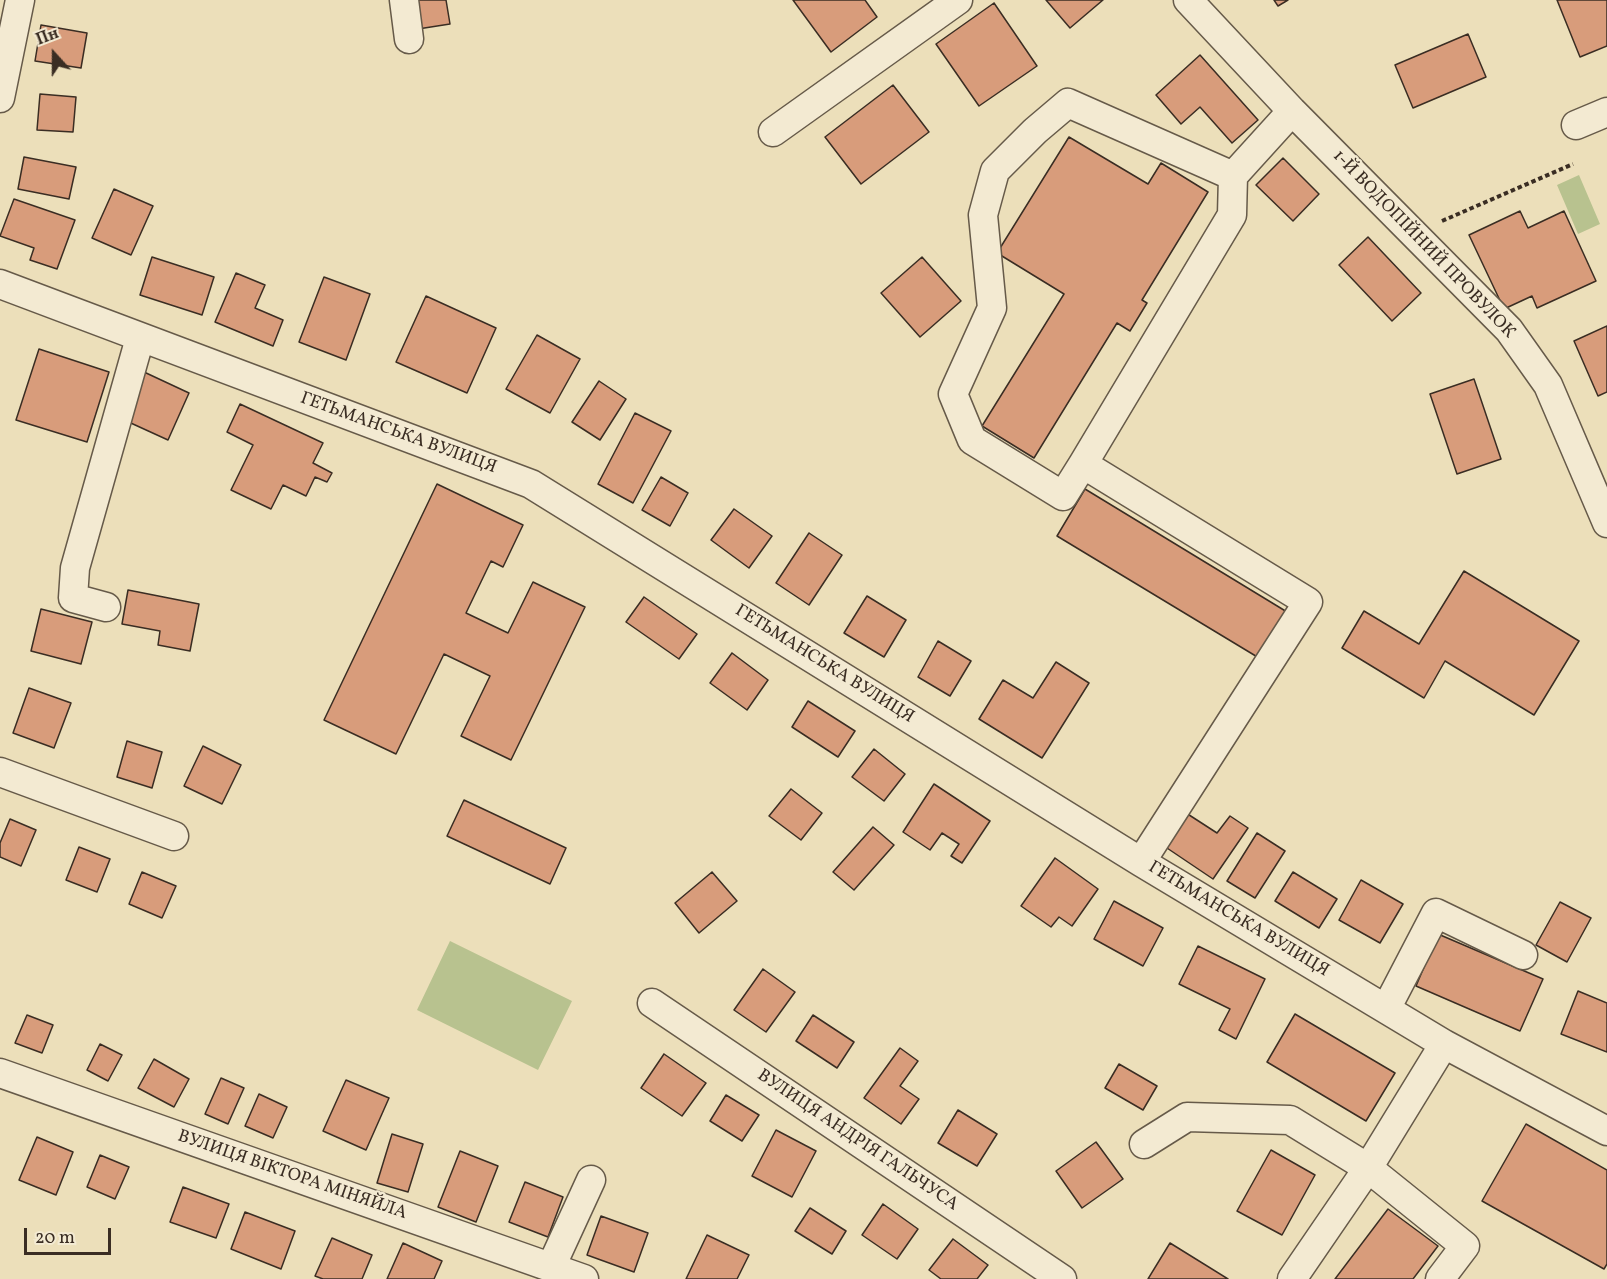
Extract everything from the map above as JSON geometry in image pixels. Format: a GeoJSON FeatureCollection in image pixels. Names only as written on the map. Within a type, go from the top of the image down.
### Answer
{"type":"FeatureCollection","features":[{"type":"Feature","properties":{"kind":"street"},"geometry":{"type":"LineString","coordinates":[[0,98],[20,0]]}},
{"type":"Feature","properties":{"kind":"street"},"geometry":{"type":"LineString","coordinates":[[404,0],[409,39]]}},
{"type":"Feature","properties":{"kind":"street"},"geometry":{"type":"LineString","coordinates":[[773,132],[958,0]]}},
{"type":"Feature","properties":{"kind":"street","name":"1-Й ВОДОПІЙНИЙ ПРОВУЛОК"},"geometry":{"type":"LineString","coordinates":[[1188,0],[1292,111],[1509,330],[1548,385],[1607,523]]}},
{"type":"Feature","properties":{"kind":"street"},"geometry":{"type":"LineString","coordinates":[[1233,176],[1068,103],[1035,131],[995,171],[983,215],[992,308],[953,393],[972,440],[1063,496],[1232,215],[1233,176],[1292,111]]}},
{"type":"Feature","properties":{"kind":"street"},"geometry":{"type":"LineString","coordinates":[[1576,125],[1607,112]]}},
{"type":"Feature","properties":{"kind":"street","name":"ГЕТЬМАНСЬКА ВУЛИЦЯ"},"geometry":{"type":"LineString","coordinates":[[0,284],[531,484],[1141,862],[1444,1044],[1607,1131]]}},
{"type":"Feature","properties":{"kind":"street"},"geometry":{"type":"LineString","coordinates":[[106,608],[73,598],[75,568],[140,338]]}},
{"type":"Feature","properties":{"kind":"street"},"geometry":{"type":"LineString","coordinates":[[1083,464],[1308,602],[1141,862]]}},
{"type":"Feature","properties":{"kind":"street"},"geometry":{"type":"LineString","coordinates":[[0,772],[174,836]]}},
{"type":"Feature","properties":{"kind":"street"},"geometry":{"type":"LineString","coordinates":[[1386,1009],[1436,913],[1523,955]]}},
{"type":"Feature","properties":{"kind":"street","name":"ВУЛИЦЯ АНДРІЯ ГАЛЬЧУСА"},"geometry":{"type":"LineString","coordinates":[[652,1003],[1062,1279]]}},
{"type":"Feature","properties":{"kind":"street"},"geometry":{"type":"LineString","coordinates":[[1292,1279],[1368,1168],[1444,1044]]}},
{"type":"Feature","properties":{"kind":"street","name":"ВУЛИЦЯ ВІКТОРА МІНЯЙЛА"},"geometry":{"type":"LineString","coordinates":[[0,1073],[584,1279]]}},
{"type":"Feature","properties":{"kind":"street"},"geometry":{"type":"LineString","coordinates":[[1144,1144],[1187,1117],[1290,1120],[1368,1168],[1465,1246],[1440,1279]]}},
{"type":"Feature","properties":{"kind":"street"},"geometry":{"type":"LineString","coordinates":[[551,1267],[591,1180]]}},
{"type":"Feature","properties":{"kind":"path"},"geometry":{"type":"LineString","coordinates":[[1413,233],[1573,164]]}},
{"type":"Feature","properties":{"kind":"green space"},"geometry":{"type":"Polygon","coordinates":[[[1579,175],[1600,224],[1578,234],[1557,185],[1579,175]]]}},
{"type":"Feature","properties":{"kind":"green space"},"geometry":{"type":"Polygon","coordinates":[[[450,941],[572,1001],[538,1070],[417,1010],[450,941]]]}},
{"type":"Feature","properties":{"kind":"building"},"geometry":{"type":"Polygon","coordinates":[[[413,0],[446,0],[450,24],[418,29],[413,0]]]}},
{"type":"Feature","properties":{"kind":"building"},"geometry":{"type":"Polygon","coordinates":[[[793,0],[865,0],[877,17],[831,52],[793,0]]]}},
{"type":"Feature","properties":{"kind":"building"},"geometry":{"type":"Polygon","coordinates":[[[1046,0],[1103,0],[1070,28],[1046,0]]]}},
{"type":"Feature","properties":{"kind":"building"},"geometry":{"type":"Polygon","coordinates":[[[1274,0],[1288,0],[1278,6],[1274,0]]]}},
{"type":"Feature","properties":{"kind":"building"},"geometry":{"type":"Polygon","coordinates":[[[1557,0],[1607,0],[1607,46],[1580,57],[1557,0]]]}},
{"type":"Feature","properties":{"kind":"building"},"geometry":{"type":"Polygon","coordinates":[[[994,3],[1037,66],[979,106],[936,44],[994,3]]]}},
{"type":"Feature","properties":{"kind":"building"},"geometry":{"type":"Polygon","coordinates":[[[41,25],[87,33],[81,68],[35,61],[41,25]]]}},
{"type":"Feature","properties":{"kind":"building"},"geometry":{"type":"Polygon","coordinates":[[[1468,34],[1486,77],[1413,108],[1395,65],[1468,34]]]}},
{"type":"Feature","properties":{"kind":"building"},"geometry":{"type":"Polygon","coordinates":[[[1200,55],[1258,120],[1232,143],[1200,107],[1181,124],[1156,95],[1200,55]]]}},
{"type":"Feature","properties":{"kind":"building"},"geometry":{"type":"Polygon","coordinates":[[[893,85],[929,132],[861,184],[825,137],[893,85]]]}},
{"type":"Feature","properties":{"kind":"building"},"geometry":{"type":"Polygon","coordinates":[[[40,94],[76,97],[73,132],[37,130],[40,94]]]}},
{"type":"Feature","properties":{"kind":"building"},"geometry":{"type":"Polygon","coordinates":[[[1069,137],[1148,184],[1161,163],[1208,192],[1142,300],[1147,303],[1130,331],[1117,323],[1034,458],[982,426],[1064,294],[997,253],[1069,137]]]}},
{"type":"Feature","properties":{"kind":"building"},"geometry":{"type":"Polygon","coordinates":[[[24,157],[76,167],[69,199],[18,189],[24,157]]]}},
{"type":"Feature","properties":{"kind":"building"},"geometry":{"type":"Polygon","coordinates":[[[1283,158],[1319,194],[1293,221],[1256,185],[1283,158]]]}},
{"type":"Feature","properties":{"kind":"building"},"geometry":{"type":"Polygon","coordinates":[[[114,189],[153,206],[131,255],[92,238],[114,189]]]}},
{"type":"Feature","properties":{"kind":"building"},"geometry":{"type":"Polygon","coordinates":[[[14,199],[75,220],[57,269],[30,260],[34,248],[0,236],[14,199]]]}},
{"type":"Feature","properties":{"kind":"building"},"geometry":{"type":"Polygon","coordinates":[[[1520,211],[1528,228],[1564,211],[1596,281],[1537,308],[1532,296],[1504,309],[1469,235],[1520,211]]]}},
{"type":"Feature","properties":{"kind":"building"},"geometry":{"type":"Polygon","coordinates":[[[1368,237],[1421,293],[1392,321],[1339,265],[1368,237]]]}},
{"type":"Feature","properties":{"kind":"building"},"geometry":{"type":"Polygon","coordinates":[[[152,257],[214,277],[202,315],[140,295],[152,257]]]}},
{"type":"Feature","properties":{"kind":"building"},"geometry":{"type":"Polygon","coordinates":[[[922,257],[961,301],[920,337],[881,293],[922,257]]]}},
{"type":"Feature","properties":{"kind":"building"},"geometry":{"type":"Polygon","coordinates":[[[236,273],[265,285],[255,308],[283,320],[273,346],[215,322],[236,273]]]}},
{"type":"Feature","properties":{"kind":"building"},"geometry":{"type":"Polygon","coordinates":[[[324,277],[370,294],[346,360],[299,342],[324,277]]]}},
{"type":"Feature","properties":{"kind":"building"},"geometry":{"type":"Polygon","coordinates":[[[426,296],[496,328],[467,393],[396,362],[426,296]]]}},
{"type":"Feature","properties":{"kind":"building"},"geometry":{"type":"Polygon","coordinates":[[[1607,326],[1607,392],[1598,396],[1574,341],[1607,326]]]}},
{"type":"Feature","properties":{"kind":"building"},"geometry":{"type":"Polygon","coordinates":[[[537,335],[580,359],[550,413],[506,389],[537,335]]]}},
{"type":"Feature","properties":{"kind":"building"},"geometry":{"type":"Polygon","coordinates":[[[39,349],[109,372],[87,442],[16,420],[39,349]]]}},
{"type":"Feature","properties":{"kind":"building"},"geometry":{"type":"Polygon","coordinates":[[[144,372],[189,393],[168,440],[122,419],[144,372]]]}},
{"type":"Feature","properties":{"kind":"building"},"geometry":{"type":"Polygon","coordinates":[[[1474,379],[1501,459],[1457,474],[1430,394],[1474,379]]]}},
{"type":"Feature","properties":{"kind":"building"},"geometry":{"type":"Polygon","coordinates":[[[599,381],[626,399],[600,440],[572,422],[599,381]]]}},
{"type":"Feature","properties":{"kind":"building"},"geometry":{"type":"Polygon","coordinates":[[[240,404],[323,443],[313,463],[332,473],[327,482],[315,477],[306,496],[283,485],[271,509],[231,490],[253,445],[227,432],[240,404]]]}},
{"type":"Feature","properties":{"kind":"building"},"geometry":{"type":"Polygon","coordinates":[[[635,413],[671,431],[633,503],[598,484],[635,413]]]}},
{"type":"Feature","properties":{"kind":"building"},"geometry":{"type":"Polygon","coordinates":[[[661,477],[688,493],[670,526],[642,510],[661,477]]]}},
{"type":"Feature","properties":{"kind":"building"},"geometry":{"type":"Polygon","coordinates":[[[437,484],[523,525],[503,567],[491,561],[466,613],[508,633],[533,582],[585,607],[511,760],[461,736],[490,676],[444,654],[396,754],[324,720],[437,484]]]}},
{"type":"Feature","properties":{"kind":"building"},"geometry":{"type":"Polygon","coordinates":[[[1085,489],[1292,615],[1264,661],[1057,536],[1085,489]]]}},
{"type":"Feature","properties":{"kind":"building"},"geometry":{"type":"Polygon","coordinates":[[[734,509],[772,536],[749,568],[711,540],[734,509]]]}},
{"type":"Feature","properties":{"kind":"building"},"geometry":{"type":"Polygon","coordinates":[[[809,533],[842,555],[809,605],[776,583],[809,533]]]}},
{"type":"Feature","properties":{"kind":"building"},"geometry":{"type":"Polygon","coordinates":[[[1464,571],[1579,641],[1534,715],[1445,661],[1424,698],[1342,648],[1364,611],[1419,644],[1464,571]]]}},
{"type":"Feature","properties":{"kind":"building"},"geometry":{"type":"Polygon","coordinates":[[[128,590],[199,604],[190,651],[158,645],[160,631],[122,624],[128,590]]]}},
{"type":"Feature","properties":{"kind":"building"},"geometry":{"type":"Polygon","coordinates":[[[867,596],[906,620],[884,657],[844,633],[867,596]]]}},
{"type":"Feature","properties":{"kind":"building"},"geometry":{"type":"Polygon","coordinates":[[[644,597],[697,634],[679,659],[626,622],[644,597]]]}},
{"type":"Feature","properties":{"kind":"building"},"geometry":{"type":"Polygon","coordinates":[[[41,609],[92,622],[81,664],[31,651],[41,609]]]}},
{"type":"Feature","properties":{"kind":"building"},"geometry":{"type":"Polygon","coordinates":[[[938,641],[971,661],[950,696],[918,677],[938,641]]]}},
{"type":"Feature","properties":{"kind":"building"},"geometry":{"type":"Polygon","coordinates":[[[732,653],[768,680],[747,710],[710,683],[732,653]]]}},
{"type":"Feature","properties":{"kind":"building"},"geometry":{"type":"Polygon","coordinates":[[[1056,662],[1089,683],[1042,758],[979,719],[1003,680],[1033,698],[1056,662]]]}},
{"type":"Feature","properties":{"kind":"building"},"geometry":{"type":"Polygon","coordinates":[[[29,688],[71,703],[54,748],[13,733],[29,688]]]}},
{"type":"Feature","properties":{"kind":"building"},"geometry":{"type":"Polygon","coordinates":[[[808,701],[855,731],[838,757],[792,727],[808,701]]]}},
{"type":"Feature","properties":{"kind":"building"},"geometry":{"type":"Polygon","coordinates":[[[127,741],[162,752],[152,788],[117,777],[127,741]]]}},
{"type":"Feature","properties":{"kind":"building"},"geometry":{"type":"Polygon","coordinates":[[[203,746],[241,765],[222,804],[184,786],[203,746]]]}},
{"type":"Feature","properties":{"kind":"building"},"geometry":{"type":"Polygon","coordinates":[[[874,749],[905,774],[884,801],[852,777],[874,749]]]}},
{"type":"Feature","properties":{"kind":"building"},"geometry":{"type":"Polygon","coordinates":[[[934,784],[990,821],[962,863],[951,856],[959,844],[942,833],[930,850],[903,832],[934,784]]]}},
{"type":"Feature","properties":{"kind":"building"},"geometry":{"type":"Polygon","coordinates":[[[791,789],[822,813],[801,840],[769,816],[791,789]]]}},
{"type":"Feature","properties":{"kind":"building"},"geometry":{"type":"Polygon","coordinates":[[[464,800],[566,848],[550,884],[447,836],[464,800]]]}},
{"type":"Feature","properties":{"kind":"building"},"geometry":{"type":"Polygon","coordinates":[[[1183,811],[1217,833],[1230,816],[1248,828],[1213,879],[1161,844],[1183,811]]]}},
{"type":"Feature","properties":{"kind":"building"},"geometry":{"type":"Polygon","coordinates":[[[10,819],[36,830],[21,866],[0,857],[0,843],[10,819]]]}},
{"type":"Feature","properties":{"kind":"building"},"geometry":{"type":"Polygon","coordinates":[[[873,827],[894,845],[854,890],[833,872],[873,827]]]}},
{"type":"Feature","properties":{"kind":"building"},"geometry":{"type":"Polygon","coordinates":[[[1257,833],[1285,851],[1255,898],[1227,881],[1257,833]]]}},
{"type":"Feature","properties":{"kind":"building"},"geometry":{"type":"Polygon","coordinates":[[[79,847],[110,859],[97,892],[66,880],[79,847]]]}},
{"type":"Feature","properties":{"kind":"building"},"geometry":{"type":"Polygon","coordinates":[[[1055,858],[1098,889],[1072,926],[1059,917],[1051,927],[1021,906],[1055,858]]]}},
{"type":"Feature","properties":{"kind":"building"},"geometry":{"type":"Polygon","coordinates":[[[142,872],[176,886],[162,918],[129,904],[142,872]]]}},
{"type":"Feature","properties":{"kind":"building"},"geometry":{"type":"Polygon","coordinates":[[[712,872],[737,901],[699,933],[675,903],[712,872]]]}},
{"type":"Feature","properties":{"kind":"building"},"geometry":{"type":"Polygon","coordinates":[[[1293,872],[1337,899],[1319,928],[1275,901],[1293,872]]]}},
{"type":"Feature","properties":{"kind":"building"},"geometry":{"type":"Polygon","coordinates":[[[1361,880],[1403,904],[1380,943],[1339,920],[1361,880]]]}},
{"type":"Feature","properties":{"kind":"building"},"geometry":{"type":"Polygon","coordinates":[[[1114,901],[1163,928],[1143,966],[1094,939],[1114,901]]]}},
{"type":"Feature","properties":{"kind":"building"},"geometry":{"type":"Polygon","coordinates":[[[1560,902],[1591,918],[1567,962],[1536,945],[1560,902]]]}},
{"type":"Feature","properties":{"kind":"building"},"geometry":{"type":"Polygon","coordinates":[[[1438,934],[1543,979],[1520,1031],[1416,986],[1438,934]]]}},
{"type":"Feature","properties":{"kind":"building"},"geometry":{"type":"Polygon","coordinates":[[[1198,946],[1265,979],[1236,1039],[1219,1030],[1230,1009],[1179,984],[1198,946]]]}},
{"type":"Feature","properties":{"kind":"building"},"geometry":{"type":"Polygon","coordinates":[[[763,969],[795,992],[766,1032],[734,1010],[763,969]]]}},
{"type":"Feature","properties":{"kind":"building"},"geometry":{"type":"Polygon","coordinates":[[[1578,991],[1607,1003],[1607,1052],[1561,1034],[1578,991]]]}},
{"type":"Feature","properties":{"kind":"building"},"geometry":{"type":"Polygon","coordinates":[[[1295,1014],[1395,1073],[1366,1121],[1267,1062],[1295,1014]]]}},
{"type":"Feature","properties":{"kind":"building"},"geometry":{"type":"Polygon","coordinates":[[[27,1015],[53,1025],[42,1053],[15,1043],[27,1015]]]}},
{"type":"Feature","properties":{"kind":"building"},"geometry":{"type":"Polygon","coordinates":[[[813,1015],[854,1042],[837,1068],[796,1041],[813,1015]]]}},
{"type":"Feature","properties":{"kind":"building"},"geometry":{"type":"Polygon","coordinates":[[[100,1044],[122,1055],[108,1081],[87,1070],[100,1044]]]}},
{"type":"Feature","properties":{"kind":"building"},"geometry":{"type":"Polygon","coordinates":[[[900,1048],[918,1061],[900,1086],[919,1099],[901,1124],[864,1098],[900,1048]]]}},
{"type":"Feature","properties":{"kind":"building"},"geometry":{"type":"Polygon","coordinates":[[[664,1054],[706,1083],[682,1116],[641,1088],[664,1054]]]}},
{"type":"Feature","properties":{"kind":"building"},"geometry":{"type":"Polygon","coordinates":[[[154,1059],[189,1079],[174,1107],[138,1088],[154,1059]]]}},
{"type":"Feature","properties":{"kind":"building"},"geometry":{"type":"Polygon","coordinates":[[[1119,1064],[1157,1086],[1143,1110],[1105,1088],[1119,1064]]]}},
{"type":"Feature","properties":{"kind":"building"},"geometry":{"type":"Polygon","coordinates":[[[221,1078],[244,1088],[228,1124],[205,1114],[221,1078]]]}},
{"type":"Feature","properties":{"kind":"building"},"geometry":{"type":"Polygon","coordinates":[[[346,1080],[389,1098],[366,1150],[323,1131],[346,1080]]]}},
{"type":"Feature","properties":{"kind":"building"},"geometry":{"type":"Polygon","coordinates":[[[259,1094],[287,1107],[273,1138],[245,1126],[259,1094]]]}},
{"type":"Feature","properties":{"kind":"building"},"geometry":{"type":"Polygon","coordinates":[[[726,1095],[759,1115],[742,1141],[710,1121],[726,1095]]]}},
{"type":"Feature","properties":{"kind":"building"},"geometry":{"type":"Polygon","coordinates":[[[958,1110],[997,1134],[977,1166],[938,1143],[958,1110]]]}},
{"type":"Feature","properties":{"kind":"building"},"geometry":{"type":"Polygon","coordinates":[[[1526,1124],[1607,1170],[1607,1264],[1604,1269],[1482,1201],[1526,1124]]]}},
{"type":"Feature","properties":{"kind":"building"},"geometry":{"type":"Polygon","coordinates":[[[776,1130],[816,1151],[792,1197],[752,1176],[776,1130]]]}},
{"type":"Feature","properties":{"kind":"building"},"geometry":{"type":"Polygon","coordinates":[[[392,1134],[423,1144],[408,1192],[377,1183],[392,1134]]]}},
{"type":"Feature","properties":{"kind":"building"},"geometry":{"type":"Polygon","coordinates":[[[37,1137],[73,1152],[56,1195],[19,1180],[37,1137]]]}},
{"type":"Feature","properties":{"kind":"building"},"geometry":{"type":"Polygon","coordinates":[[[1096,1142],[1123,1179],[1082,1208],[1056,1171],[1096,1142]]]}},
{"type":"Feature","properties":{"kind":"building"},"geometry":{"type":"Polygon","coordinates":[[[1271,1150],[1315,1175],[1282,1235],[1237,1211],[1271,1150]]]}},
{"type":"Feature","properties":{"kind":"building"},"geometry":{"type":"Polygon","coordinates":[[[460,1151],[498,1166],[476,1222],[438,1207],[460,1151]]]}},
{"type":"Feature","properties":{"kind":"building"},"geometry":{"type":"Polygon","coordinates":[[[100,1155],[129,1167],[115,1199],[87,1187],[100,1155]]]}},
{"type":"Feature","properties":{"kind":"building"},"geometry":{"type":"Polygon","coordinates":[[[525,1182],[563,1197],[548,1237],[509,1222],[525,1182]]]}},
{"type":"Feature","properties":{"kind":"building"},"geometry":{"type":"Polygon","coordinates":[[[183,1187],[229,1204],[216,1238],[170,1222],[183,1187]]]}},
{"type":"Feature","properties":{"kind":"building"},"geometry":{"type":"Polygon","coordinates":[[[883,1204],[918,1229],[897,1259],[862,1235],[883,1204]]]}},
{"type":"Feature","properties":{"kind":"building"},"geometry":{"type":"Polygon","coordinates":[[[810,1208],[846,1231],[832,1254],[795,1231],[810,1208]]]}},
{"type":"Feature","properties":{"kind":"building"},"geometry":{"type":"Polygon","coordinates":[[[1388,1209],[1438,1246],[1413,1279],[1335,1279],[1388,1209]]]}},
{"type":"Feature","properties":{"kind":"building"},"geometry":{"type":"Polygon","coordinates":[[[245,1212],[295,1231],[281,1269],[231,1249],[245,1212]]]}},
{"type":"Feature","properties":{"kind":"building"},"geometry":{"type":"Polygon","coordinates":[[[601,1216],[648,1233],[634,1272],[587,1255],[601,1216]]]}},
{"type":"Feature","properties":{"kind":"building"},"geometry":{"type":"Polygon","coordinates":[[[707,1235],[749,1255],[737,1279],[686,1279],[707,1235]]]}},
{"type":"Feature","properties":{"kind":"building"},"geometry":{"type":"Polygon","coordinates":[[[332,1238],[372,1255],[362,1279],[323,1279],[315,1276],[332,1238]]]}},
{"type":"Feature","properties":{"kind":"building"},"geometry":{"type":"Polygon","coordinates":[[[953,1239],[988,1265],[977,1279],[941,1279],[929,1270],[953,1239]]]}},
{"type":"Feature","properties":{"kind":"building"},"geometry":{"type":"Polygon","coordinates":[[[403,1243],[442,1261],[434,1279],[387,1279],[403,1243]]]}},
{"type":"Feature","properties":{"kind":"building"},"geometry":{"type":"Polygon","coordinates":[[[1170,1243],[1228,1279],[1148,1279],[1170,1243]]]}}]}
